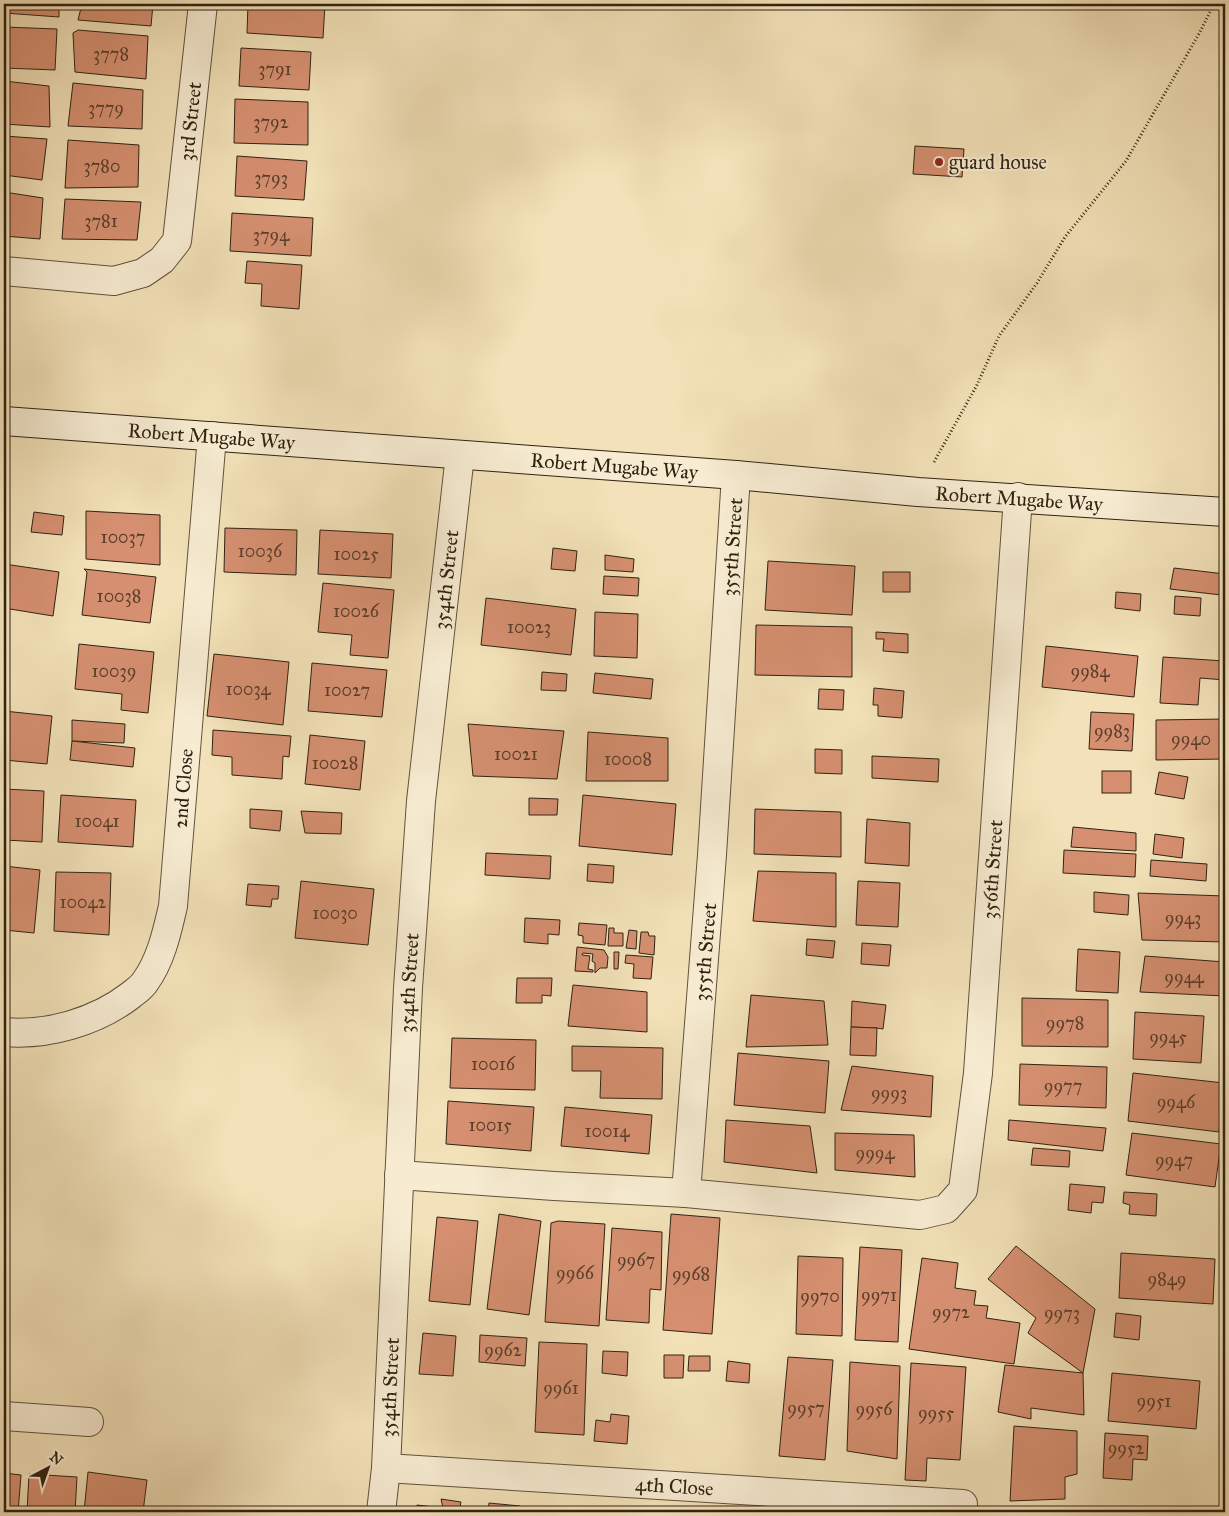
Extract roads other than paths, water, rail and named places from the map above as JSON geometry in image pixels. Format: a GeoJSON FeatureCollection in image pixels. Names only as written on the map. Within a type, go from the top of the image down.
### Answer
{"type":"FeatureCollection","features":[{"type":"Feature","properties":{"kind":"street","name":"3rd Street"},"geometry":{"type":"LineString","coordinates":[[4,271],[114,282],[143,273],[162,260],[177,241],[203,4]]}},
{"type":"Feature","properties":{"kind":"street","name":"Robert Mugabe Way"},"geometry":{"type":"LineString","coordinates":[[4,420],[736,475],[918,492],[1018,497],[1225,512]]}},
{"type":"Feature","properties":{"kind":"street","name":"2nd Close"},"geometry":{"type":"LineString","coordinates":[[4,1032],[22,1034],[55,1029],[87,1020],[122,1002],[144,984],[156,963],[167,933],[174,897],[212,436]]}},
{"type":"Feature","properties":{"kind":"street","name":"354th Street"},"geometry":{"type":"LineString","coordinates":[[381,1512],[386,1468],[408,988],[420,801],[460,455]]}},
{"type":"Feature","properties":{"kind":"street","name":"355th Street"},"geometry":{"type":"LineString","coordinates":[[686,1193],[712,855],[736,475]]}},
{"type":"Feature","properties":{"kind":"street","name":"356th Street"},"geometry":{"type":"LineString","coordinates":[[686,1193],[920,1214],[946,1210],[963,1190],[978,1073],[1018,497]]}},
{"type":"Feature","properties":{"kind":"street"},"geometry":{"type":"LineString","coordinates":[[399,1174],[554,1186],[686,1193]]}},
{"type":"Feature","properties":{"kind":"street"},"geometry":{"type":"LineString","coordinates":[[4,1416],[89,1422]]}},
{"type":"Feature","properties":{"kind":"street","name":"4th Close"},"geometry":{"type":"LineString","coordinates":[[386,1468],[963,1504]]}},
{"type":"Feature","properties":{"kind":"place","name":"guard house"},"geometry":{"type":"Point","coordinates":[939,162]}}]}
